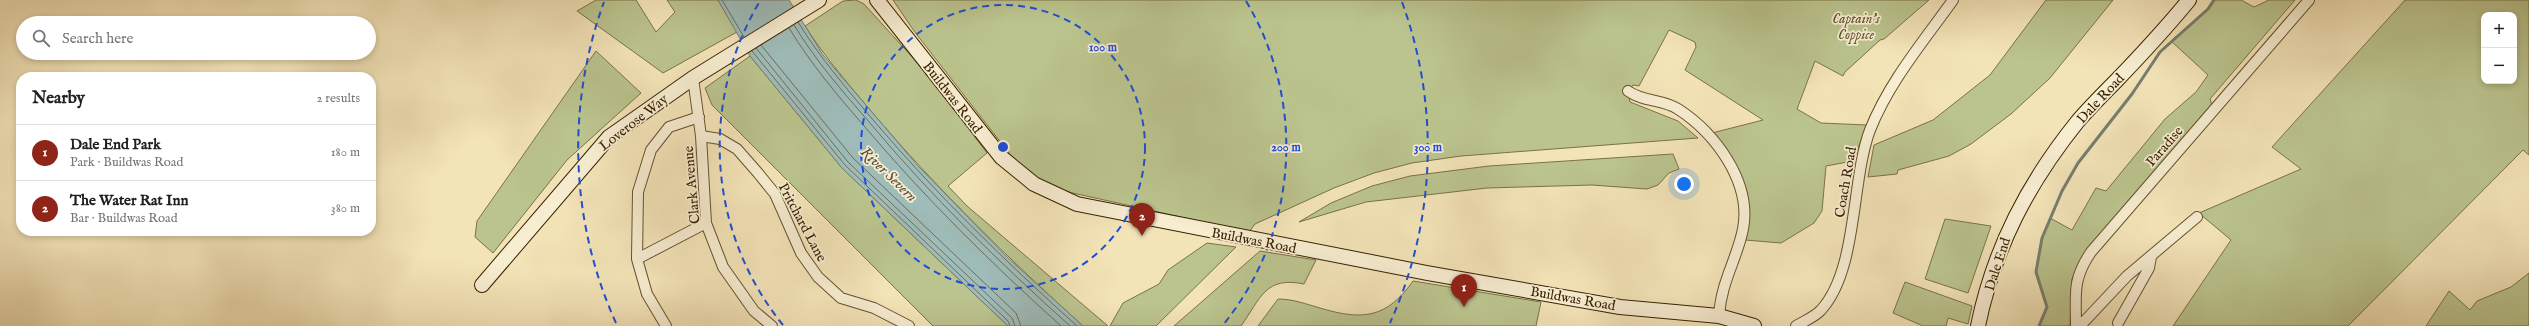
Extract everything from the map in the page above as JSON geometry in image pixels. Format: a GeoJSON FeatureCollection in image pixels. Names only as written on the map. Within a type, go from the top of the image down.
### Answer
{"type":"FeatureCollection","features":[{"type":"Feature","properties":{"kind":"street","name":"Loverose Way"},"geometry":{"type":"LineString","coordinates":[[482,285],[609,137],[693,78],[819,0]]}},
{"type":"Feature","properties":{"kind":"street","name":"Buildwas Road"},"geometry":{"type":"LineString","coordinates":[[877,0],[1001,157],[1034,184],[1077,204],[1295,248],[1612,305],[1719,316],[1754,326]]}},
{"type":"Feature","properties":{"kind":"street","name":"Coach Road"},"geometry":{"type":"LineString","coordinates":[[1796,326],[1822,309],[1837,281],[1853,220],[1862,156],[1881,106],[1902,72],[1953,0]]}},
{"type":"Feature","properties":{"kind":"street","name":"Dale Road"},"geometry":{"type":"LineString","coordinates":[[2021,204],[2079,120],[2162,32],[2189,0]]}},
{"type":"Feature","properties":{"kind":"street","name":"Paradise"},"geometry":{"type":"LineString","coordinates":[[2076,326],[2076,284],[2078,272],[2091,252],[2310,0]]}},
{"type":"Feature","properties":{"kind":"street","name":"Clark Avenue"},"geometry":{"type":"LineString","coordinates":[[693,78],[701,136],[706,223],[723,267],[754,311],[772,326]]}},
{"type":"Feature","properties":{"kind":"street"},"geometry":{"type":"LineString","coordinates":[[1632,97],[1672,106],[1690,118],[1715,142],[1738,183],[1743,201],[1743,229],[1721,294],[1719,316]]}},
{"type":"Feature","properties":{"kind":"street","name":"Clark Avenue"},"geometry":{"type":"LineString","coordinates":[[666,326],[647,294],[637,259],[638,192],[651,150],[669,127],[699,117]]}},
{"type":"Feature","properties":{"kind":"street","name":"Pritchard Lane"},"geometry":{"type":"LineString","coordinates":[[701,136],[720,139],[737,149],[758,173],[775,194],[801,253],[818,277],[841,298],[874,308],[909,326]]}},
{"type":"Feature","properties":{"kind":"street","name":"Dale End"},"geometry":{"type":"LineString","coordinates":[[1978,326],[1998,254],[2021,204]]}},
{"type":"Feature","properties":{"kind":"street"},"geometry":{"type":"LineString","coordinates":[[2080,326],[2127,276],[2198,217]]}},
{"type":"Feature","properties":{"kind":"street"},"geometry":{"type":"LineString","coordinates":[[637,259],[706,223]]}},
{"type":"Feature","properties":{"kind":"street"},"geometry":{"type":"LineString","coordinates":[[2118,323],[2149,268],[2151,257]]}},
{"type":"Feature","properties":{"kind":"green space"},"geometry":{"type":"Polygon","coordinates":[[[596,0],[636,0],[656,32],[675,12],[667,0],[718,0],[737,32],[663,73],[577,11],[596,0]]]}},
{"type":"Feature","properties":{"kind":"green space"},"geometry":{"type":"Polygon","coordinates":[[[856,0],[864,4],[924,70],[987,153],[948,186],[967,206],[1108,326],[1083,326],[1029,276],[950,199],[900,145],[830,61],[805,26],[843,1],[856,0]]]}},
{"type":"Feature","properties":{"kind":"green space","name":"Captain's Coppice"},"geometry":{"type":"Polygon","coordinates":[[[893,0],[1929,0],[1884,39],[1880,40],[1845,72],[1843,76],[1815,61],[1797,109],[1821,123],[1867,125],[1853,161],[1826,166],[1822,211],[1814,223],[1781,243],[1745,240],[1738,183],[1734,169],[1722,144],[1712,133],[1763,120],[1685,70],[1696,47],[1695,42],[1669,30],[1639,86],[1633,85],[1628,91],[1630,102],[1678,121],[1698,138],[1461,156],[1412,163],[1374,173],[1334,188],[1255,224],[1249,232],[1059,190],[1042,182],[1016,162],[914,31],[893,0]]]}},
{"type":"Feature","properties":{"kind":"green space"},"geometry":{"type":"Polygon","coordinates":[[[2046,0],[2113,0],[2050,78],[2011,114],[1971,144],[1949,156],[1898,170],[1897,174],[1868,177],[1874,145],[1933,120],[1990,75],[2046,0]]]}},
{"type":"Feature","properties":{"kind":"green space"},"geometry":{"type":"Polygon","coordinates":[[[2214,0],[2241,0],[2254,7],[2269,0],[2295,0],[2210,99],[2212,105],[2086,250],[2072,279],[2070,326],[2039,326],[2047,307],[2036,272],[2042,238],[2050,218],[2072,230],[2096,188],[2106,191],[2165,119],[2196,92],[2208,75],[2171,41],[2208,9],[2214,0]]]}},
{"type":"Feature","properties":{"kind":"green space"},"geometry":{"type":"Polygon","coordinates":[[[2405,0],[2529,0],[2529,155],[2523,150],[2348,326],[2173,326],[2231,240],[2199,213],[2301,169],[2272,147],[2405,0]]]}},
{"type":"Feature","properties":{"kind":"green space"},"geometry":{"type":"Polygon","coordinates":[[[596,51],[641,93],[567,160],[493,253],[475,237],[477,221],[596,51]]]}},
{"type":"Feature","properties":{"kind":"green space"},"geometry":{"type":"Polygon","coordinates":[[[750,56],[842,168],[1008,326],[933,326],[712,105],[705,88],[750,56]]]}},
{"type":"Feature","properties":{"kind":"green space"},"geometry":{"type":"Polygon","coordinates":[[[1673,154],[1679,169],[1669,173],[1658,185],[1647,189],[1592,185],[1487,188],[1366,202],[1299,222],[1331,203],[1372,186],[1410,176],[1489,166],[1673,154]]]}},
{"type":"Feature","properties":{"kind":"green space"},"geometry":{"type":"Polygon","coordinates":[[[1945,219],[1991,226],[1968,293],[1925,279],[1945,219]]]}},
{"type":"Feature","properties":{"kind":"green space"},"geometry":{"type":"Polygon","coordinates":[[[1207,243],[1236,247],[1156,326],[1110,326],[1123,303],[1159,284],[1168,270],[1207,243]]]}},
{"type":"Feature","properties":{"kind":"green space"},"geometry":{"type":"Polygon","coordinates":[[[1260,251],[1316,260],[1304,284],[1291,282],[1272,286],[1259,298],[1241,326],[1174,326],[1260,251]]]}},
{"type":"Feature","properties":{"kind":"green space"},"geometry":{"type":"Polygon","coordinates":[[[2529,273],[2529,326],[2426,326],[2449,291],[2470,310],[2477,301],[2511,287],[2529,273]]]}},
{"type":"Feature","properties":{"kind":"green space"},"geometry":{"type":"Polygon","coordinates":[[[1413,281],[1541,302],[1536,326],[1258,326],[1278,299],[1294,301],[1335,312],[1361,315],[1373,313],[1394,303],[1413,281]]]}},
{"type":"Feature","properties":{"kind":"green space"},"geometry":{"type":"Polygon","coordinates":[[[1905,282],[1972,306],[1968,324],[1948,318],[1946,326],[1923,326],[1893,313],[1905,282]]]}},
{"type":"Feature","properties":{"kind":"water","name":"River Severn"},"geometry":{"type":"Polygon","coordinates":[[[718,0],[789,0],[823,55],[918,166],[1006,256],[1083,326],[1008,326],[842,168],[750,56],[718,0]]]}},
{"type":"Feature","properties":{"kind":"waterway"},"geometry":{"type":"LineString","coordinates":[[2039,326],[2047,307],[2036,272],[2042,238],[2062,191],[2078,163],[2132,94],[2160,52],[2208,9],[2214,0]]}},
{"type":"Feature","properties":{"kind":"place","name":"The Water Rat Inn"},"geometry":{"type":"Point","coordinates":[1142,236]}},
{"type":"Feature","properties":{"kind":"place","name":"Dale End Park"},"geometry":{"type":"Point","coordinates":[1464,307]}}]}
